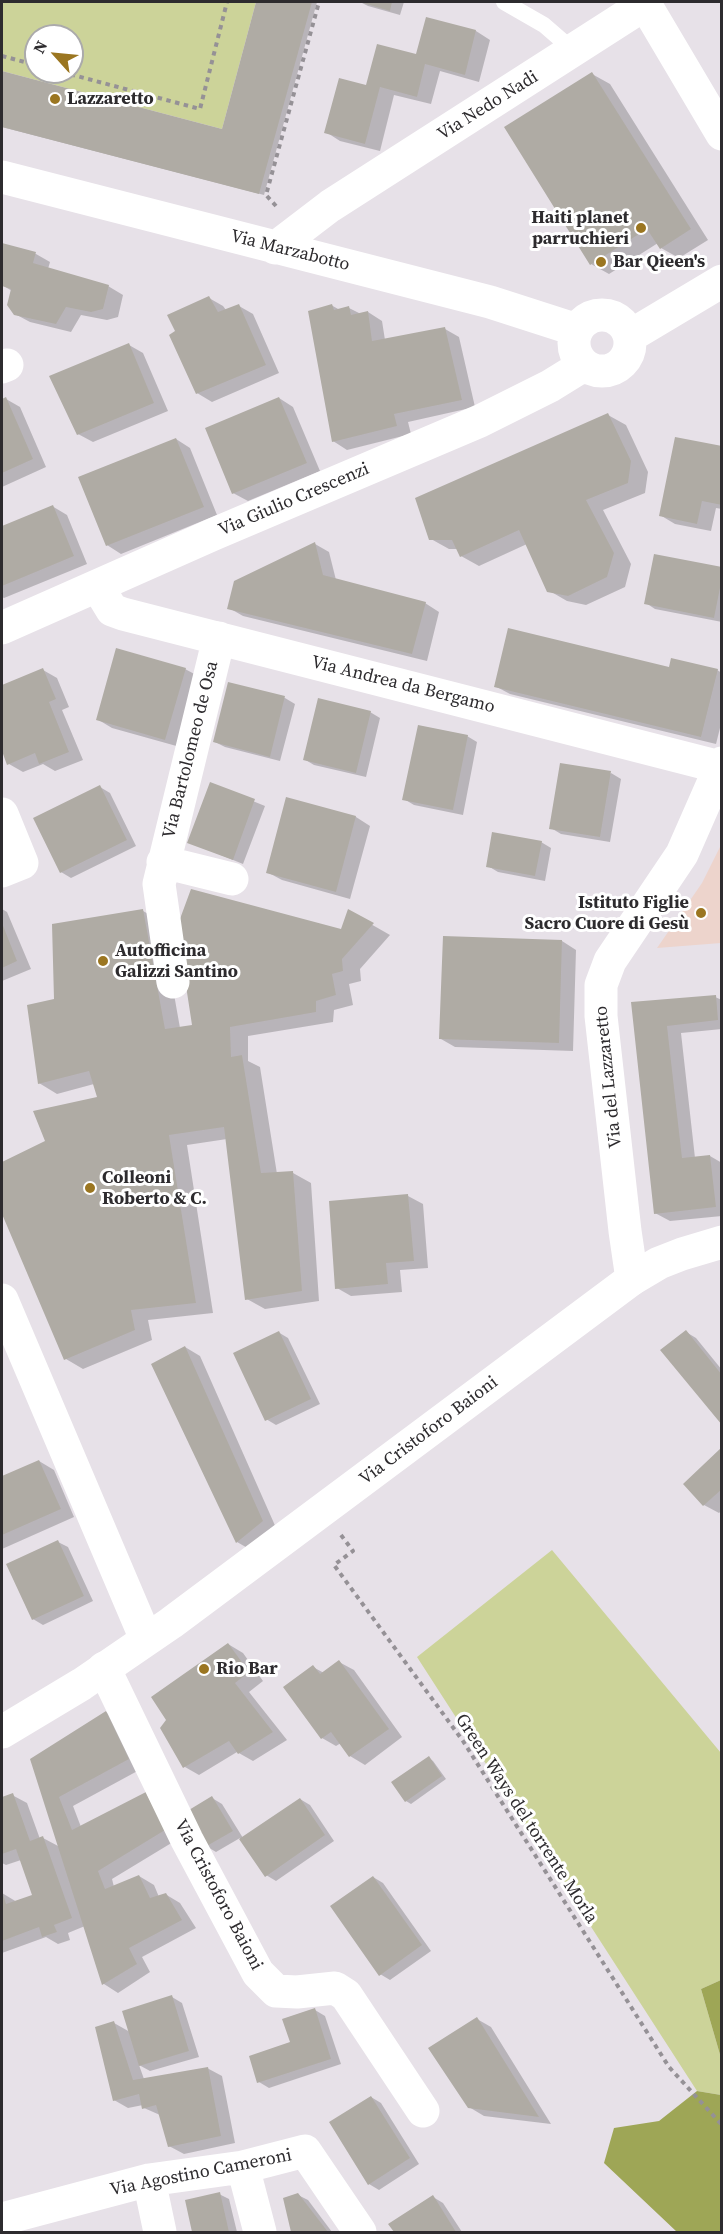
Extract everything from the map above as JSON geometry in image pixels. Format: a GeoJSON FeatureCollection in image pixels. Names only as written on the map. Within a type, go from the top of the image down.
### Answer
{"type":"FeatureCollection","features":[{"type":"Feature","properties":{"kind":"street","name":"Via Nedo Nadi"},"geometry":{"type":"LineString","coordinates":[[286,239],[330,206],[574,51],[641,3]]}},
{"type":"Feature","properties":{"kind":"street"},"geometry":{"type":"LineString","coordinates":[[641,3],[722,134]]}},
{"type":"Feature","properties":{"kind":"street","name":"Via Marzabotto"},"geometry":{"type":"LineString","coordinates":[[2,177],[286,239],[338,264],[490,302],[577,330]]}},
{"type":"Feature","properties":{"kind":"street"},"geometry":{"type":"LineString","coordinates":[[330,206],[322,223],[326,243],[338,264]]}},
{"type":"Feature","properties":{"kind":"street"},"geometry":{"type":"LineString","coordinates":[[630,336],[722,281]]}},
{"type":"Feature","properties":{"kind":"street"},"geometry":{"type":"LineString","coordinates":[[606,314],[621,321],[630,336],[630,347],[624,361],[612,369],[597,371],[584,365],[576,354],[573,342],[577,330],[589,318],[606,314]]}},
{"type":"Feature","properties":{"kind":"street","name":"Via Giulio Crescenzi"},"geometry":{"type":"LineString","coordinates":[[2,628],[213,534],[480,421],[550,386],[584,365]]}},
{"type":"Feature","properties":{"kind":"street","name":"Via Andrea da Bergamo"},"geometry":{"type":"LineString","coordinates":[[98,587],[112,610],[123,614],[721,765]]}},
{"type":"Feature","properties":{"kind":"street","name":"Via Bartolomeo de Osa"},"geometry":{"type":"LineString","coordinates":[[173,982],[159,884],[219,638]]}},
{"type":"Feature","properties":{"kind":"street","name":"Via del Lazzaretto"},"geometry":{"type":"LineString","coordinates":[[632,1279],[602,1028],[601,985],[610,961],[682,854],[721,765]]}},
{"type":"Feature","properties":{"kind":"street"},"geometry":{"type":"LineString","coordinates":[[2,814],[22,863],[2,871]]}},
{"type":"Feature","properties":{"kind":"street","name":"Via Bartolomeo de Osa"},"geometry":{"type":"LineString","coordinates":[[163,862],[231,879]]}},
{"type":"Feature","properties":{"kind":"street","name":"Via Cristoforo Baioni"},"geometry":{"type":"LineString","coordinates":[[2,1732],[104,1668],[263,1555],[632,1279],[659,1263],[722,1242]]}},
{"type":"Feature","properties":{"kind":"street"},"geometry":{"type":"LineString","coordinates":[[2,1300],[146,1639]]}},
{"type":"Feature","properties":{"kind":"street","name":"Via Cristoforo Baioni"},"geometry":{"type":"LineString","coordinates":[[104,1668],[187,1840],[258,1973],[276,1991],[297,1992],[335,1988],[346,1995],[423,2111]]}},
{"type":"Feature","properties":{"kind":"street","name":"Via Agostino Cameroni"},"geometry":{"type":"LineString","coordinates":[[15,2222],[149,2180],[243,2167],[305,2151],[360,2232]]}},
{"type":"Feature","properties":{"kind":"street"},"geometry":{"type":"LineString","coordinates":[[243,2167],[260,2232]]}},
{"type":"Feature","properties":{"kind":"street"},"geometry":{"type":"LineString","coordinates":[[149,2180],[160,2232]]}},
{"type":"Feature","properties":{"kind":"lane"},"geometry":{"type":"LineString","coordinates":[[504,2],[544,25],[574,51]]}},
{"type":"Feature","properties":{"kind":"path"},"geometry":{"type":"LineString","coordinates":[[84,78],[200,109],[227,2]]}},
{"type":"Feature","properties":{"kind":"path"},"geometry":{"type":"LineString","coordinates":[[286,239],[266,195],[319,2]]}},
{"type":"Feature","properties":{"kind":"path"},"geometry":{"type":"LineString","coordinates":[[2,56],[24,62]]}},
{"type":"Feature","properties":{"kind":"path","name":"Green Ways del torrente Morla"},"geometry":{"type":"LineString","coordinates":[[338,1532],[353,1551],[334,1565],[463,1742],[669,2067],[722,2125]]}},
{"type":"Feature","properties":{"kind":"shaded area","name":"Istituto Figlie Sacro Cuore di Gesù"},"geometry":{"type":"Polygon","coordinates":[[[721,845],[721,943],[657,948],[702,883],[721,845]]]}},
{"type":"Feature","properties":{"kind":"green space"},"geometry":{"type":"Polygon","coordinates":[[[2,2],[256,2],[222,129],[51,84],[84,84],[84,24],[24,24],[24,77],[2,71],[2,2]]]}},
{"type":"Feature","properties":{"kind":"green space"},"geometry":{"type":"Polygon","coordinates":[[[552,1550],[721,1753],[721,1980],[701,1989],[721,2058],[721,2095],[697,2091],[417,1657],[552,1550]]]}},
{"type":"Feature","properties":{"kind":"green space"},"geometry":{"type":"Polygon","coordinates":[[[721,1980],[721,2058],[701,1989],[721,1980]]]}},
{"type":"Feature","properties":{"kind":"green space"},"geometry":{"type":"Polygon","coordinates":[[[697,2091],[721,2095],[721,2232],[677,2232],[604,2163],[614,2128],[659,2121],[697,2091]]]}},
{"type":"Feature","properties":{"kind":"building","name":"Lazzaretto"},"geometry":{"type":"Polygon","coordinates":[[[256,2],[312,2],[259,194],[2,127],[2,71],[24,77],[24,84],[51,84],[222,129],[256,2]]]}},
{"type":"Feature","properties":{"kind":"building"},"geometry":{"type":"Polygon","coordinates":[[[360,2],[392,2],[390,11],[360,2]]]}},
{"type":"Feature","properties":{"kind":"building"},"geometry":{"type":"Polygon","coordinates":[[[426,17],[476,30],[465,75],[425,64],[417,97],[380,87],[365,144],[324,133],[339,78],[366,85],[377,44],[416,54],[426,17]]]}},
{"type":"Feature","properties":{"kind":"building"},"geometry":{"type":"Polygon","coordinates":[[[592,72],[691,229],[660,249],[647,229],[590,265],[504,127],[592,72]]]}},
{"type":"Feature","properties":{"kind":"building"},"geometry":{"type":"Polygon","coordinates":[[[2,243],[36,252],[33,263],[109,285],[103,309],[91,312],[66,307],[56,324],[14,315],[7,305],[11,289],[2,286],[2,243]]]}},
{"type":"Feature","properties":{"kind":"building"},"geometry":{"type":"Polygon","coordinates":[[[209,296],[218,312],[239,304],[266,365],[196,394],[169,335],[175,331],[167,315],[209,296]]]}},
{"type":"Feature","properties":{"kind":"building"},"geometry":{"type":"Polygon","coordinates":[[[332,304],[334,310],[349,306],[351,315],[368,311],[372,341],[445,327],[462,400],[394,414],[397,426],[332,442],[308,311],[332,304]]]}},
{"type":"Feature","properties":{"kind":"building"},"geometry":{"type":"Polygon","coordinates":[[[129,343],[154,403],[77,435],[49,376],[129,343]]]}},
{"type":"Feature","properties":{"kind":"building"},"geometry":{"type":"Polygon","coordinates":[[[6,397],[33,459],[2,473],[2,399],[6,397]]]}},
{"type":"Feature","properties":{"kind":"building"},"geometry":{"type":"Polygon","coordinates":[[[279,397],[307,463],[232,494],[205,428],[279,397]]]}},
{"type":"Feature","properties":{"kind":"building"},"geometry":{"type":"Polygon","coordinates":[[[608,413],[631,461],[628,483],[586,500],[614,553],[607,577],[568,596],[547,592],[519,530],[460,557],[452,540],[429,540],[415,498],[608,413]]]}},
{"type":"Feature","properties":{"kind":"building"},"geometry":{"type":"Polygon","coordinates":[[[675,437],[722,446],[722,505],[702,501],[697,524],[659,516],[675,437]]]}},
{"type":"Feature","properties":{"kind":"building"},"geometry":{"type":"Polygon","coordinates":[[[176,438],[204,507],[106,546],[78,477],[176,438]]]}},
{"type":"Feature","properties":{"kind":"building"},"geometry":{"type":"Polygon","coordinates":[[[53,505],[74,556],[2,586],[2,526],[53,505]]]}},
{"type":"Feature","properties":{"kind":"building"},"geometry":{"type":"Polygon","coordinates":[[[315,542],[323,575],[426,602],[412,654],[227,609],[234,581],[315,542]]]}},
{"type":"Feature","properties":{"kind":"building"},"geometry":{"type":"Polygon","coordinates":[[[654,554],[722,567],[714,618],[644,604],[654,554]]]}},
{"type":"Feature","properties":{"kind":"building"},"geometry":{"type":"Polygon","coordinates":[[[508,628],[669,667],[671,658],[718,669],[701,737],[494,687],[508,628]]]}},
{"type":"Feature","properties":{"kind":"building"},"geometry":{"type":"Polygon","coordinates":[[[116,648],[186,668],[165,740],[96,720],[116,648]]]}},
{"type":"Feature","properties":{"kind":"building"},"geometry":{"type":"Polygon","coordinates":[[[43,668],[56,699],[49,702],[69,752],[39,764],[35,753],[7,765],[2,751],[2,685],[43,668]]]}},
{"type":"Feature","properties":{"kind":"building"},"geometry":{"type":"Polygon","coordinates":[[[228,682],[285,696],[270,757],[213,742],[228,682]]]}},
{"type":"Feature","properties":{"kind":"building"},"geometry":{"type":"Polygon","coordinates":[[[318,698],[371,711],[356,773],[303,760],[318,698]]]}},
{"type":"Feature","properties":{"kind":"building"},"geometry":{"type":"Polygon","coordinates":[[[418,725],[468,735],[453,810],[402,800],[418,725]]]}},
{"type":"Feature","properties":{"kind":"building"},"geometry":{"type":"Polygon","coordinates":[[[560,763],[611,771],[600,837],[549,829],[560,763]]]}},
{"type":"Feature","properties":{"kind":"building"},"geometry":{"type":"Polygon","coordinates":[[[210,782],[255,799],[233,860],[187,843],[210,782]]]}},
{"type":"Feature","properties":{"kind":"building"},"geometry":{"type":"Polygon","coordinates":[[[100,785],[127,840],[60,873],[33,818],[100,785]]]}},
{"type":"Feature","properties":{"kind":"building"},"geometry":{"type":"Polygon","coordinates":[[[286,797],[356,816],[336,892],[266,873],[286,797]]]}},
{"type":"Feature","properties":{"kind":"building"},"geometry":{"type":"Polygon","coordinates":[[[492,832],[542,841],[535,876],[486,867],[492,832]]]}},
{"type":"Feature","properties":{"kind":"building"},"geometry":{"type":"Polygon","coordinates":[[[191,889],[341,929],[348,909],[374,923],[342,959],[343,971],[332,974],[336,995],[316,1001],[316,1012],[230,1027],[231,1057],[242,1055],[261,1173],[293,1171],[302,1291],[245,1300],[224,1127],[169,1135],[196,1303],[131,1310],[135,1330],[64,1360],[2,1214],[2,1162],[45,1141],[33,1111],[97,1097],[89,1071],[38,1084],[27,1005],[54,999],[52,924],[143,909],[165,1029],[192,1025],[177,927],[191,889]]]}},
{"type":"Feature","properties":{"kind":"building"},"geometry":{"type":"Polygon","coordinates":[[[2,923],[17,961],[2,968],[2,923]]]}},
{"type":"Feature","properties":{"kind":"building"},"geometry":{"type":"Polygon","coordinates":[[[443,936],[562,940],[559,1043],[439,1039],[443,936]]]}},
{"type":"Feature","properties":{"kind":"building"},"geometry":{"type":"Polygon","coordinates":[[[716,995],[718,1020],[667,1026],[682,1158],[710,1155],[716,1207],[654,1214],[631,1002],[716,995]]]}},
{"type":"Feature","properties":{"kind":"building"},"geometry":{"type":"Polygon","coordinates":[[[408,1194],[414,1261],[386,1263],[388,1284],[335,1289],[329,1201],[408,1194]]]}},
{"type":"Feature","properties":{"kind":"building"},"geometry":{"type":"Polygon","coordinates":[[[686,1330],[722,1375],[722,1425],[660,1350],[686,1330]]]}},
{"type":"Feature","properties":{"kind":"building"},"geometry":{"type":"Polygon","coordinates":[[[279,1331],[311,1399],[265,1421],[233,1353],[279,1331]]]}},
{"type":"Feature","properties":{"kind":"building"},"geometry":{"type":"Polygon","coordinates":[[[185,1346],[263,1521],[236,1543],[151,1364],[185,1346]]]}},
{"type":"Feature","properties":{"kind":"building"},"geometry":{"type":"Polygon","coordinates":[[[722,1447],[722,1489],[703,1506],[683,1484],[722,1447]]]}},
{"type":"Feature","properties":{"kind":"building"},"geometry":{"type":"Polygon","coordinates":[[[39,1460],[61,1509],[2,1535],[2,1476],[39,1460]]]}},
{"type":"Feature","properties":{"kind":"building"},"geometry":{"type":"Polygon","coordinates":[[[58,1540],[84,1596],[32,1620],[6,1564],[58,1540]]]}},
{"type":"Feature","properties":{"kind":"building"},"geometry":{"type":"Polygon","coordinates":[[[228,1643],[249,1672],[235,1683],[273,1732],[238,1754],[229,1741],[183,1768],[160,1728],[166,1720],[151,1697],[228,1643]]]}},
{"type":"Feature","properties":{"kind":"building"},"geometry":{"type":"Polygon","coordinates":[[[339,1660],[389,1729],[349,1757],[331,1732],[321,1739],[283,1687],[313,1665],[320,1674],[339,1660]]]}},
{"type":"Feature","properties":{"kind":"building"},"geometry":{"type":"Polygon","coordinates":[[[106,1711],[129,1759],[59,1797],[72,1830],[146,1792],[165,1830],[98,1871],[105,1889],[139,1875],[150,1898],[166,1893],[182,1920],[129,1948],[137,1964],[102,1985],[30,1759],[106,1711]]]}},
{"type":"Feature","properties":{"kind":"building"},"geometry":{"type":"Polygon","coordinates":[[[429,1756],[442,1776],[405,1802],[391,1782],[429,1756]]]}},
{"type":"Feature","properties":{"kind":"building"},"geometry":{"type":"Polygon","coordinates":[[[13,1793],[30,1841],[43,1836],[72,1918],[54,1925],[57,1932],[42,1937],[39,1927],[2,1941],[2,1891],[6,1904],[32,1895],[16,1849],[2,1854],[2,1797],[13,1793]]]}},
{"type":"Feature","properties":{"kind":"building"},"geometry":{"type":"Polygon","coordinates":[[[212,1796],[233,1831],[205,1847],[184,1813],[212,1796]]]}},
{"type":"Feature","properties":{"kind":"building"},"geometry":{"type":"Polygon","coordinates":[[[300,1798],[325,1835],[265,1877],[239,1839],[300,1798]]]}},
{"type":"Feature","properties":{"kind":"building"},"geometry":{"type":"Polygon","coordinates":[[[373,1876],[422,1945],[379,1976],[330,1906],[373,1876]]]}},
{"type":"Feature","properties":{"kind":"building"},"geometry":{"type":"Polygon","coordinates":[[[172,1995],[189,2051],[139,2066],[122,2011],[172,1995]]]}},
{"type":"Feature","properties":{"kind":"building"},"geometry":{"type":"Polygon","coordinates":[[[315,2008],[331,2059],[257,2083],[249,2056],[290,2042],[282,2019],[315,2008]]]}},
{"type":"Feature","properties":{"kind":"building"},"geometry":{"type":"Polygon","coordinates":[[[477,2017],[539,2117],[468,2108],[428,2048],[477,2017]]]}},
{"type":"Feature","properties":{"kind":"building"},"geometry":{"type":"Polygon","coordinates":[[[114,2021],[133,2080],[208,2067],[221,2136],[168,2147],[156,2105],[142,2109],[139,2094],[113,2101],[95,2027],[114,2021]]]}},
{"type":"Feature","properties":{"kind":"building"},"geometry":{"type":"Polygon","coordinates":[[[371,2096],[410,2158],[368,2185],[329,2122],[371,2096]]]}},
{"type":"Feature","properties":{"kind":"building"},"geometry":{"type":"Polygon","coordinates":[[[220,2192],[229,2232],[192,2232],[185,2200],[220,2192]]]}},
{"type":"Feature","properties":{"kind":"building"},"geometry":{"type":"Polygon","coordinates":[[[298,2193],[328,2232],[291,2232],[283,2198],[298,2193]]]}},
{"type":"Feature","properties":{"kind":"building"},"geometry":{"type":"Polygon","coordinates":[[[433,2195],[456,2232],[394,2232],[388,2224],[433,2195]]]}},
{"type":"Feature","properties":{"kind":"place","name":"Lazzaretto"},"geometry":{"type":"Point","coordinates":[55,99]}},
{"type":"Feature","properties":{"kind":"place","name":"Haiti planet parruchieri"},"geometry":{"type":"Point","coordinates":[641,228]}},
{"type":"Feature","properties":{"kind":"place","name":"Bar Qieen's"},"geometry":{"type":"Point","coordinates":[601,262]}},
{"type":"Feature","properties":{"kind":"place","name":"Istituto Figlie Sacro Cuore di Gesù"},"geometry":{"type":"Point","coordinates":[701,913]}},
{"type":"Feature","properties":{"kind":"place","name":"Autofficina Galizzi Santino"},"geometry":{"type":"Point","coordinates":[103,961]}},
{"type":"Feature","properties":{"kind":"place","name":"Colleoni Roberto & C."},"geometry":{"type":"Point","coordinates":[90,1188]}},
{"type":"Feature","properties":{"kind":"place","name":"Rio Bar"},"geometry":{"type":"Point","coordinates":[204,1669]}}]}
